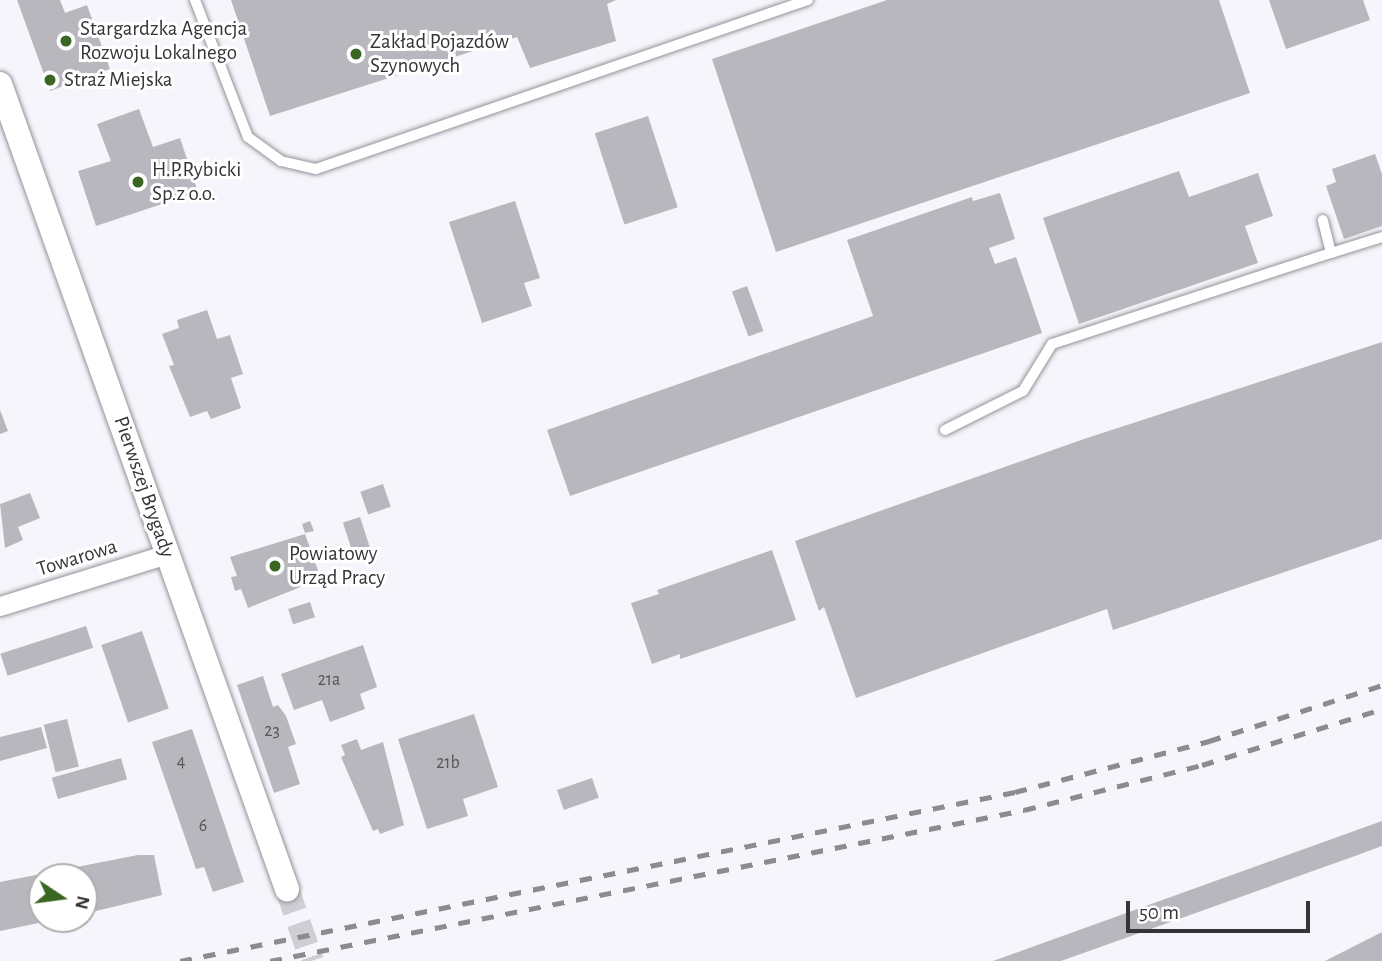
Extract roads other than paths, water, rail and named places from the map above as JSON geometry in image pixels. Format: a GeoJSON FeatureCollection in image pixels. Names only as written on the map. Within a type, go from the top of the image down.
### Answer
{"type":"FeatureCollection","features":[{"type":"Feature","properties":{"kind":"street","name":"Pierwszej Brygady"},"geometry":{"type":"LineString","coordinates":[[0,85],[287,889]]}},
{"type":"Feature","properties":{"kind":"street","name":"Towarowa"},"geometry":{"type":"LineString","coordinates":[[0,606],[167,554]]}},
{"type":"Feature","properties":{"kind":"lane"},"geometry":{"type":"LineString","coordinates":[[195,0],[247,137],[282,161],[316,169],[808,0]]}},
{"type":"Feature","properties":{"kind":"lane"},"geometry":{"type":"LineString","coordinates":[[1323,220],[1331,253]]}},
{"type":"Feature","properties":{"kind":"lane"},"geometry":{"type":"LineString","coordinates":[[944,430],[1024,391],[1052,344],[1382,237]]}},
{"type":"Feature","properties":{"kind":"tunnel"},"geometry":{"type":"LineString","coordinates":[[287,889],[312,961]]}},
{"type":"Feature","properties":{"kind":"railway"},"geometry":{"type":"LineString","coordinates":[[180,961],[1015,792],[1209,741],[1382,685]]}},
{"type":"Feature","properties":{"kind":"railway"},"geometry":{"type":"LineString","coordinates":[[270,961],[1024,810],[1202,765],[1382,709]]}},
{"type":"Feature","properties":{"kind":"place","name":"Stargardzka Agencja Rozwoju Lokalnego"},"geometry":{"type":"Point","coordinates":[66,41]}},
{"type":"Feature","properties":{"kind":"place","name":"Zakład Pojazdów Szynowych"},"geometry":{"type":"Point","coordinates":[356,54]}},
{"type":"Feature","properties":{"kind":"place","name":"Straż Miejska"},"geometry":{"type":"Point","coordinates":[50,80]}},
{"type":"Feature","properties":{"kind":"place","name":"H.P.Rybicki Sp.z o.o."},"geometry":{"type":"Point","coordinates":[138,182]}},
{"type":"Feature","properties":{"kind":"place","name":"Powiatowy Urząd Pracy"},"geometry":{"type":"Point","coordinates":[275,566]}}]}
